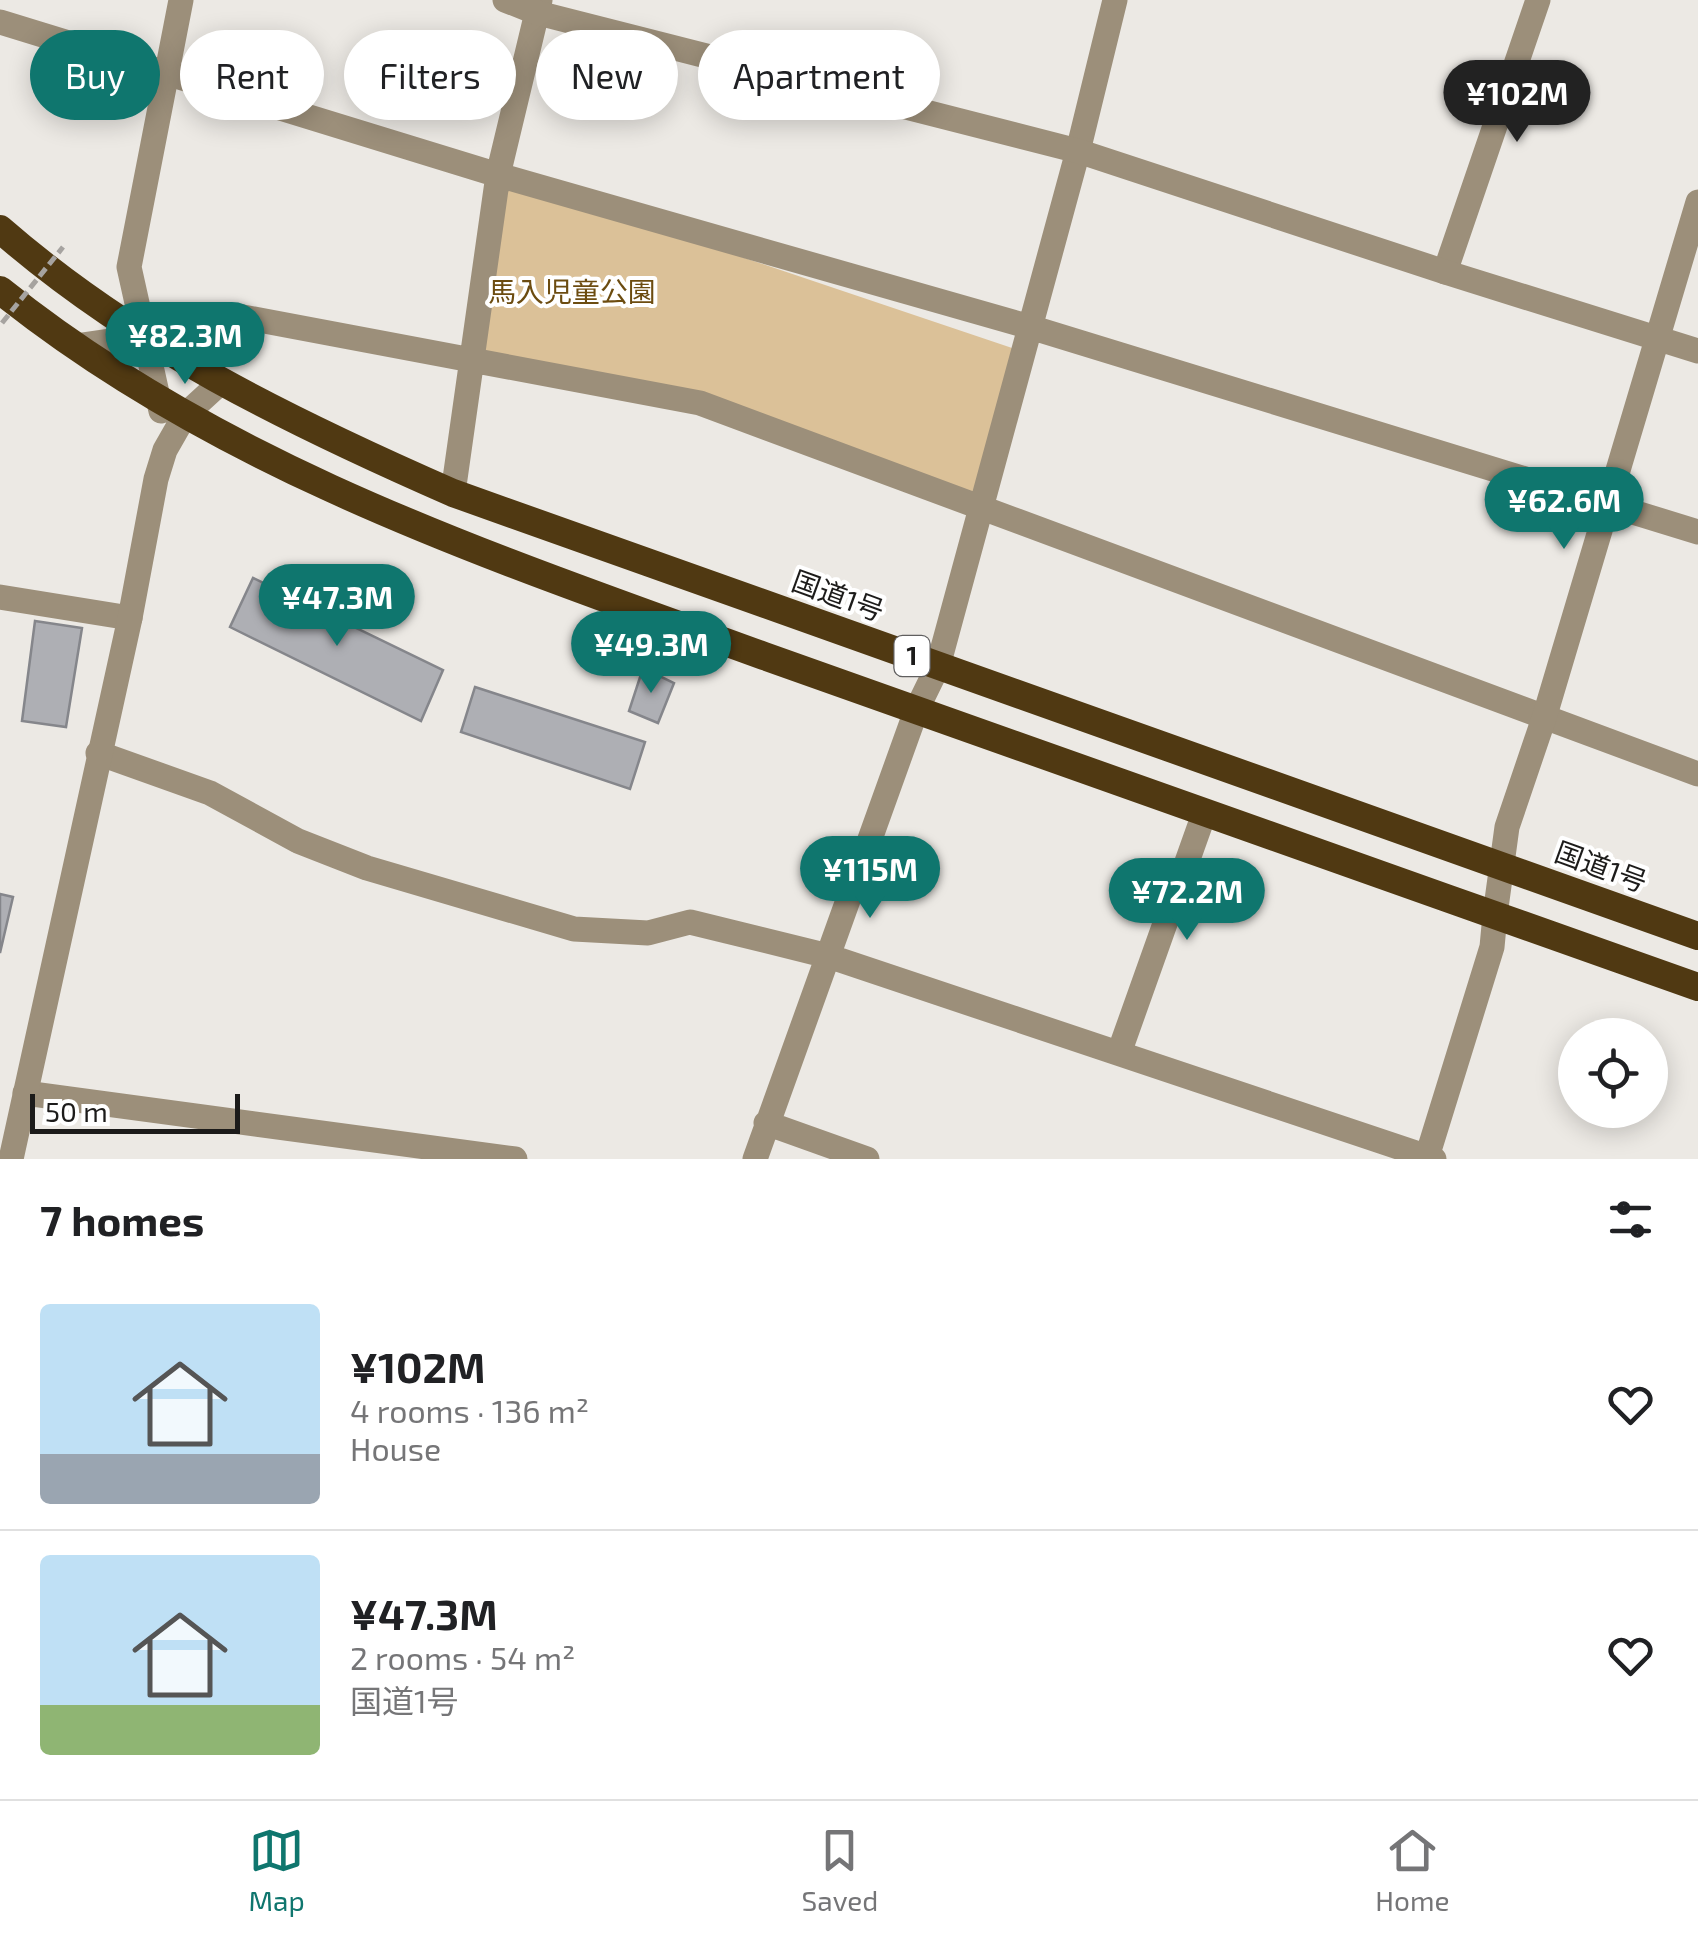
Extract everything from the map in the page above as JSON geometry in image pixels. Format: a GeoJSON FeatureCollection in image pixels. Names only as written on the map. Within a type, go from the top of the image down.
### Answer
{"type":"FeatureCollection","features":[{"type":"Feature","properties":{"kind":"highway","name":"国道1号"},"geometry":{"type":"LineString","coordinates":[[0,228],[52,275],[220,382],[337,442],[453,493],[1698,936]]}},
{"type":"Feature","properties":{"kind":"highway","name":"1"},"geometry":{"type":"LineString","coordinates":[[0,290],[87,344],[184,415],[353,501],[444,539],[1204,814],[1698,987]]}},
{"type":"Feature","properties":{"kind":"street"},"geometry":{"type":"LineString","coordinates":[[165,450],[160,400],[134,330],[129,266],[181,0]]}},
{"type":"Feature","properties":{"kind":"street"},"geometry":{"type":"LineString","coordinates":[[506,0],[1078,150],[1698,351]]}},
{"type":"Feature","properties":{"kind":"street"},"geometry":{"type":"LineString","coordinates":[[755,1159],[916,711],[938,666],[1115,0]]}},
{"type":"Feature","properties":{"kind":"street"},"geometry":{"type":"LineString","coordinates":[[1445,272],[1538,0]]}},
{"type":"Feature","properties":{"kind":"street"},"geometry":{"type":"LineString","coordinates":[[453,493],[498,175],[539,7]]}},
{"type":"Feature","properties":{"kind":"street"},"geometry":{"type":"LineString","coordinates":[[0,22],[498,175],[1030,327],[1698,532]]}},
{"type":"Feature","properties":{"kind":"street"},"geometry":{"type":"LineString","coordinates":[[98,753],[210,793],[298,840],[367,868],[574,929],[648,933],[690,922],[828,956],[1431,1158],[1492,947],[1507,828],[1545,715],[1698,202]]}},
{"type":"Feature","properties":{"kind":"street"},"geometry":{"type":"LineString","coordinates":[[87,344],[198,316],[243,317],[700,403],[1698,774]]}},
{"type":"Feature","properties":{"kind":"street"},"geometry":{"type":"LineString","coordinates":[[11,1159],[130,618],[156,479],[165,450],[184,415],[220,382]]}},
{"type":"Feature","properties":{"kind":"street"},"geometry":{"type":"LineString","coordinates":[[0,597],[130,618]]}},
{"type":"Feature","properties":{"kind":"street"},"geometry":{"type":"LineString","coordinates":[[1118,1053],[1204,814]]}},
{"type":"Feature","properties":{"kind":"street"},"geometry":{"type":"LineString","coordinates":[[25,1093],[515,1159]]}},
{"type":"Feature","properties":{"kind":"street"},"geometry":{"type":"LineString","coordinates":[[766,1123],[867,1159]]}},
{"type":"Feature","properties":{"kind":"path"},"geometry":{"type":"LineString","coordinates":[[2,323],[64,247]]}},
{"type":"Feature","properties":{"kind":"green space","name":"馬入児童公園"},"geometry":{"type":"Polygon","coordinates":[[[498,175],[1018,350],[973,496],[700,403],[472,362],[498,175]]]}},
{"type":"Feature","properties":{"kind":"building"},"geometry":{"type":"Polygon","coordinates":[[[253,578],[443,670],[421,721],[230,627],[253,578]]]}},
{"type":"Feature","properties":{"kind":"building"},"geometry":{"type":"Polygon","coordinates":[[[35,621],[82,628],[66,727],[22,721],[35,621]]]}},
{"type":"Feature","properties":{"kind":"building"},"geometry":{"type":"Polygon","coordinates":[[[643,668],[674,683],[658,723],[629,711],[643,668]]]}},
{"type":"Feature","properties":{"kind":"building"},"geometry":{"type":"Polygon","coordinates":[[[475,687],[645,742],[630,789],[461,732],[475,687]]]}},
{"type":"Feature","properties":{"kind":"building"},"geometry":{"type":"Polygon","coordinates":[[[0,894],[13,897],[0,953],[0,894]]]}}]}
